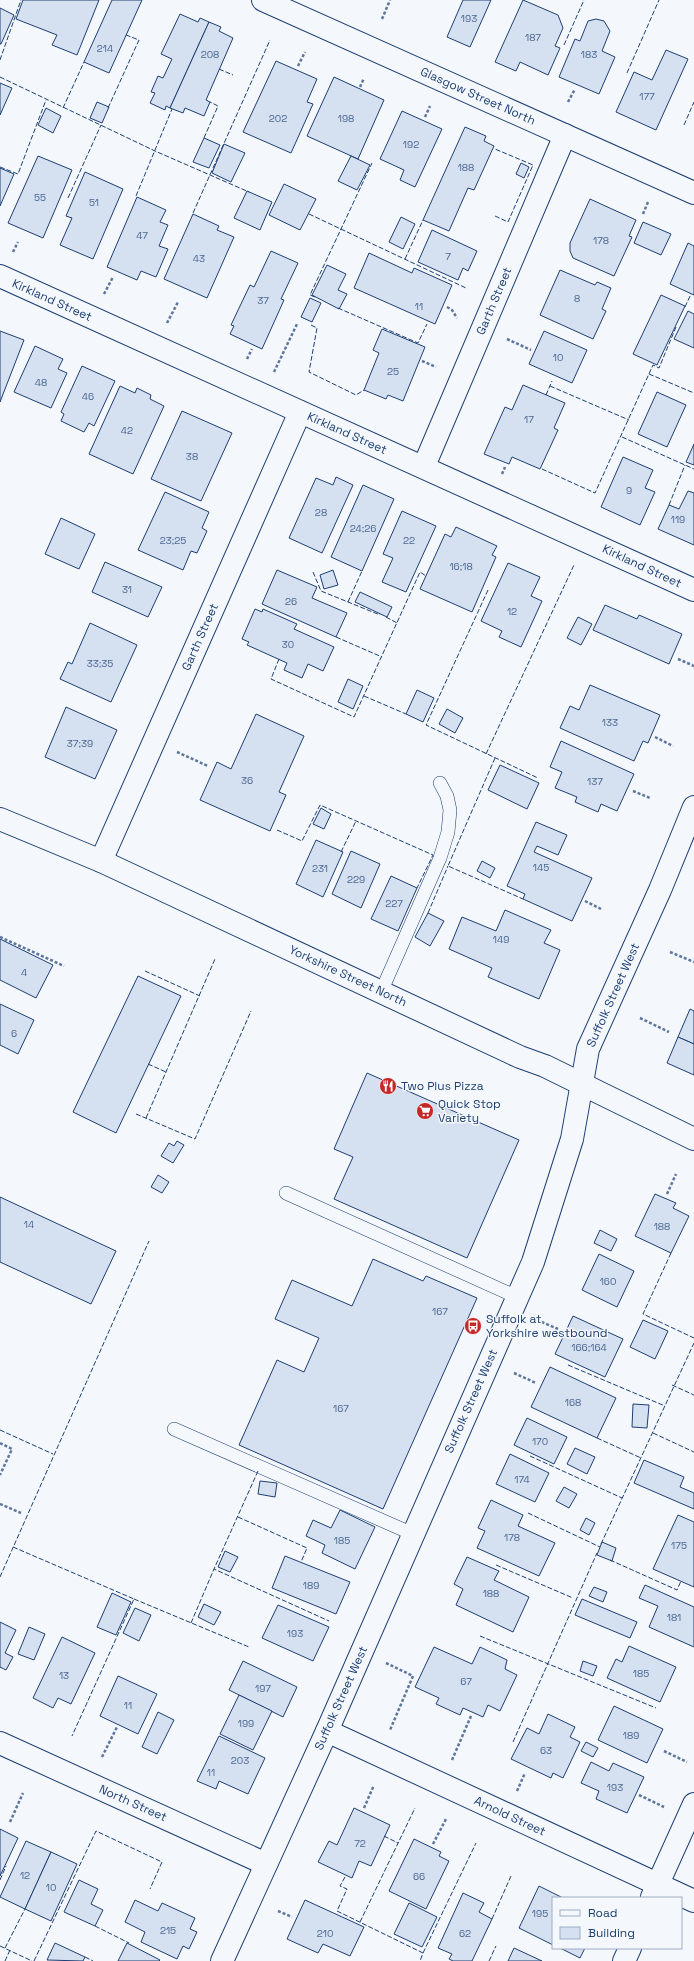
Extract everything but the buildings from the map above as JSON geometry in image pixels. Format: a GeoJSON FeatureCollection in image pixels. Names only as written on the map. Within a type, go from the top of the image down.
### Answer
{"type":"FeatureCollection","features":[{"type":"Feature","properties":{"kind":"street","name":"Glasgow Street North"},"geometry":{"type":"LineString","coordinates":[[263,0],[694,193]]}},
{"type":"Feature","properties":{"kind":"street","name":"Garth Street"},"geometry":{"type":"LineString","coordinates":[[424,466],[565,135]]}},
{"type":"Feature","properties":{"kind":"street","name":"Kirkland Street"},"geometry":{"type":"LineString","coordinates":[[5,267],[300,412],[424,466],[694,590]]}},
{"type":"Feature","properties":{"kind":"street","name":"Garth Street"},"geometry":{"type":"LineString","coordinates":[[101,861],[300,412]]}},
{"type":"Feature","properties":{"kind":"street","name":"Suffolk Street West"},"geometry":{"type":"LineString","coordinates":[[222,1961],[327,1731],[533,1262],[572,1139],[588,1049],[660,890],[694,807]]}},
{"type":"Feature","properties":{"kind":"street","name":"Yorkshire Street North"},"geometry":{"type":"LineString","coordinates":[[0,819],[101,861],[520,1058],[545,1066],[694,1139]]}},
{"type":"Feature","properties":{"kind":"street","name":"Arnold Street"},"geometry":{"type":"LineString","coordinates":[[327,1731],[655,1891],[678,1897]]}},
{"type":"Feature","properties":{"kind":"street","name":"North Street"},"geometry":{"type":"LineString","coordinates":[[0,1743],[266,1864]]}},
{"type":"Feature","properties":{"kind":"street"},"geometry":{"type":"LineString","coordinates":[[655,1891],[694,1804]]}},
{"type":"Feature","properties":{"kind":"street","name":"Arnold Street"},"geometry":{"type":"LineString","coordinates":[[682,1898],[694,1901]]}},
{"type":"Feature","properties":{"kind":"street"},"geometry":{"type":"LineString","coordinates":[[624,1961],[630,1949]]}},
{"type":"Feature","properties":{"kind":"lane"},"geometry":{"type":"LineString","coordinates":[[381,992],[440,858],[448,832],[450,810],[447,796],[440,783]]}},
{"type":"Feature","properties":{"kind":"lane"},"geometry":{"type":"LineString","coordinates":[[286,1193],[517,1297]]}},
{"type":"Feature","properties":{"kind":"lane"},"geometry":{"type":"LineString","coordinates":[[174,1429],[413,1534]]}},
{"type":"Feature","properties":{"kind":"path"},"geometry":{"type":"LineString","coordinates":[[382,19],[390,0]]}},
{"type":"Feature","properties":{"kind":"path"},"geometry":{"type":"LineString","coordinates":[[298,66],[305,52]]}},
{"type":"Feature","properties":{"kind":"path"},"geometry":{"type":"LineString","coordinates":[[360,87],[364,78]]}},
{"type":"Feature","properties":{"kind":"path"},"geometry":{"type":"LineString","coordinates":[[568,102],[575,89]]}},
{"type":"Feature","properties":{"kind":"path"},"geometry":{"type":"LineString","coordinates":[[425,117],[430,106]]}},
{"type":"Feature","properties":{"kind":"path"},"geometry":{"type":"LineString","coordinates":[[5,267],[18,242]]}},
{"type":"Feature","properties":{"kind":"path"},"geometry":{"type":"LineString","coordinates":[[102,299],[113,277]]}},
{"type":"Feature","properties":{"kind":"path"},"geometry":{"type":"LineString","coordinates":[[165,328],[178,302]]}},
{"type":"Feature","properties":{"kind":"path"},"geometry":{"type":"LineString","coordinates":[[272,376],[297,324]]}},
{"type":"Feature","properties":{"kind":"path"},"geometry":{"type":"LineString","coordinates":[[503,337],[531,350]]}},
{"type":"Feature","properties":{"kind":"path"},"geometry":{"type":"LineString","coordinates":[[245,364],[252,349]]}},
{"type":"Feature","properties":{"kind":"path"},"geometry":{"type":"LineString","coordinates":[[678,659],[694,666]]}},
{"type":"Feature","properties":{"kind":"path"},"geometry":{"type":"LineString","coordinates":[[655,737],[673,746]]}},
{"type":"Feature","properties":{"kind":"path"},"geometry":{"type":"LineString","coordinates":[[175,751],[208,766]]}},
{"type":"Feature","properties":{"kind":"path"},"geometry":{"type":"LineString","coordinates":[[633,791],[650,798]]}},
{"type":"Feature","properties":{"kind":"path"},"geometry":{"type":"LineString","coordinates":[[585,901],[601,909]]}},
{"type":"Feature","properties":{"kind":"path"},"geometry":{"type":"LineString","coordinates":[[0,937],[64,966]]}},
{"type":"Feature","properties":{"kind":"path"},"geometry":{"type":"LineString","coordinates":[[670,952],[694,962]]}},
{"type":"Feature","properties":{"kind":"path"},"geometry":{"type":"LineString","coordinates":[[640,1018],[669,1032]]}},
{"type":"Feature","properties":{"kind":"path"},"geometry":{"type":"LineString","coordinates":[[667,1194],[676,1174]]}},
{"type":"Feature","properties":{"kind":"path"},"geometry":{"type":"LineString","coordinates":[[537,1320],[558,1329]]}},
{"type":"Feature","properties":{"kind":"path"},"geometry":{"type":"LineString","coordinates":[[514,1373],[536,1383]]}},
{"type":"Feature","properties":{"kind":"path"},"geometry":{"type":"LineString","coordinates":[[0,1444],[12,1449],[0,1475]]}},
{"type":"Feature","properties":{"kind":"path"},"geometry":{"type":"LineString","coordinates":[[0,1504],[21,1513]]}},
{"type":"Feature","properties":{"kind":"path"},"geometry":{"type":"LineString","coordinates":[[385,1663],[413,1676],[388,1735]]}},
{"type":"Feature","properties":{"kind":"path"},"geometry":{"type":"LineString","coordinates":[[450,1763],[471,1716]]}},
{"type":"Feature","properties":{"kind":"path"},"geometry":{"type":"LineString","coordinates":[[102,1757],[117,1727]]}},
{"type":"Feature","properties":{"kind":"path"},"geometry":{"type":"LineString","coordinates":[[664,1751],[686,1762]]}},
{"type":"Feature","properties":{"kind":"path"},"geometry":{"type":"LineString","coordinates":[[516,1793],[525,1773]]}},
{"type":"Feature","properties":{"kind":"path"},"geometry":{"type":"LineString","coordinates":[[364,1808],[374,1786]]}},
{"type":"Feature","properties":{"kind":"path"},"geometry":{"type":"LineString","coordinates":[[10,1822],[23,1793]]}},
{"type":"Feature","properties":{"kind":"path"},"geometry":{"type":"LineString","coordinates":[[639,1795],[666,1808]]}},
{"type":"Feature","properties":{"kind":"path"},"geometry":{"type":"LineString","coordinates":[[433,1844],[446,1818]]}},
{"type":"Feature","properties":{"kind":"path"},"geometry":{"type":"LineString","coordinates":[[278,1912],[292,1917]]}},
{"type":"Feature","properties":{"kind":"fence"},"geometry":{"type":"LineString","coordinates":[[0,60],[21,0]]}},
{"type":"Feature","properties":{"kind":"fence"},"geometry":{"type":"LineString","coordinates":[[564,45],[584,0]]}},
{"type":"Feature","properties":{"kind":"fence"},"geometry":{"type":"LineString","coordinates":[[627,73],[659,0]]}},
{"type":"Feature","properties":{"kind":"fence"},"geometry":{"type":"LineString","coordinates":[[108,108],[139,40],[126,35]]}},
{"type":"Feature","properties":{"kind":"fence"},"geometry":{"type":"LineString","coordinates":[[193,213],[270,40]]}},
{"type":"Feature","properties":{"kind":"fence"},"geometry":{"type":"LineString","coordinates":[[63,108],[84,62]]}},
{"type":"Feature","properties":{"kind":"fence"},"geometry":{"type":"LineString","coordinates":[[219,69],[233,75]]}},
{"type":"Feature","properties":{"kind":"fence"},"geometry":{"type":"LineString","coordinates":[[0,77],[155,151],[249,192]]}},
{"type":"Feature","properties":{"kind":"fence"},"geometry":{"type":"LineString","coordinates":[[0,167],[18,174],[46,100]]}},
{"type":"Feature","properties":{"kind":"fence"},"geometry":{"type":"LineString","coordinates":[[204,138],[218,106],[210,102]]}},
{"type":"Feature","properties":{"kind":"fence"},"geometry":{"type":"LineString","coordinates":[[684,125],[694,102]]}},
{"type":"Feature","properties":{"kind":"fence"},"geometry":{"type":"LineString","coordinates":[[136,196],[172,109]]}},
{"type":"Feature","properties":{"kind":"fence"},"geometry":{"type":"LineString","coordinates":[[68,198],[101,125]]}},
{"type":"Feature","properties":{"kind":"fence"},"geometry":{"type":"LineString","coordinates":[[495,149],[533,165],[508,222],[495,216]]}},
{"type":"Feature","properties":{"kind":"fence"},"geometry":{"type":"LineString","coordinates":[[315,297],[310,295],[372,163]]}},
{"type":"Feature","properties":{"kind":"fence"},"geometry":{"type":"LineString","coordinates":[[309,214],[466,288]]}},
{"type":"Feature","properties":{"kind":"fence"},"geometry":{"type":"LineString","coordinates":[[405,259],[423,220]]}},
{"type":"Feature","properties":{"kind":"fence"},"geometry":{"type":"LineString","coordinates":[[685,307],[691,294]]}},
{"type":"Feature","properties":{"kind":"fence"},"geometry":{"type":"LineString","coordinates":[[338,308],[418,343],[427,324]]}},
{"type":"Feature","properties":{"kind":"fence"},"geometry":{"type":"LineString","coordinates":[[311,325],[317,328],[309,372],[356,395],[364,390]]}},
{"type":"Feature","properties":{"kind":"fence"},"geometry":{"type":"LineString","coordinates":[[542,469],[595,493],[653,365],[659,368],[676,327]]}},
{"type":"Feature","properties":{"kind":"fence"},"geometry":{"type":"LineString","coordinates":[[649,374],[694,393]]}},
{"type":"Feature","properties":{"kind":"fence"},"geometry":{"type":"LineString","coordinates":[[546,395],[552,381]]}},
{"type":"Feature","properties":{"kind":"fence"},"geometry":{"type":"LineString","coordinates":[[550,386],[629,420]]}},
{"type":"Feature","properties":{"kind":"fence"},"geometry":{"type":"LineString","coordinates":[[622,437],[694,469]]}},
{"type":"Feature","properties":{"kind":"fence"},"geometry":{"type":"LineString","coordinates":[[669,505],[685,465]]}},
{"type":"Feature","properties":{"kind":"fence"},"geometry":{"type":"LineString","coordinates":[[486,754],[574,565]]}},
{"type":"Feature","properties":{"kind":"fence"},"geometry":{"type":"LineString","coordinates":[[348,602],[362,571]]}},
{"type":"Feature","properties":{"kind":"fence"},"geometry":{"type":"LineString","coordinates":[[313,572],[321,591],[380,615]]}},
{"type":"Feature","properties":{"kind":"fence"},"geometry":{"type":"LineString","coordinates":[[279,659],[271,679],[354,717],[420,572],[426,576]]}},
{"type":"Feature","properties":{"kind":"fence"},"geometry":{"type":"LineString","coordinates":[[488,590],[426,725],[538,778]]}},
{"type":"Feature","properties":{"kind":"fence"},"geometry":{"type":"LineString","coordinates":[[386,617],[397,623]]}},
{"type":"Feature","properties":{"kind":"fence"},"geometry":{"type":"LineString","coordinates":[[336,637],[382,657]]}},
{"type":"Feature","properties":{"kind":"fence"},"geometry":{"type":"LineString","coordinates":[[364,696],[406,714]]}},
{"type":"Feature","properties":{"kind":"fence"},"geometry":{"type":"LineString","coordinates":[[495,758],[448,866],[523,899]]}},
{"type":"Feature","properties":{"kind":"fence"},"geometry":{"type":"LineString","coordinates":[[277,830],[302,841],[320,805],[433,855],[417,888]]}},
{"type":"Feature","properties":{"kind":"fence"},"geometry":{"type":"LineString","coordinates":[[341,852],[356,821]]}},
{"type":"Feature","properties":{"kind":"fence"},"geometry":{"type":"LineString","coordinates":[[428,913],[448,866]]}},
{"type":"Feature","properties":{"kind":"fence"},"geometry":{"type":"LineString","coordinates":[[146,1118],[215,959]]}},
{"type":"Feature","properties":{"kind":"fence"},"geometry":{"type":"LineString","coordinates":[[145,971],[200,996]]}},
{"type":"Feature","properties":{"kind":"fence"},"geometry":{"type":"LineString","coordinates":[[136,1114],[195,1139],[251,1011]]}},
{"type":"Feature","properties":{"kind":"fence"},"geometry":{"type":"LineString","coordinates":[[148,1064],[166,1072]]}},
{"type":"Feature","properties":{"kind":"fence"},"geometry":{"type":"LineString","coordinates":[[0,1577],[149,1241]]}},
{"type":"Feature","properties":{"kind":"fence"},"geometry":{"type":"LineString","coordinates":[[671,1253],[643,1314],[694,1338]]}},
{"type":"Feature","properties":{"kind":"fence"},"geometry":{"type":"LineString","coordinates":[[601,1544],[694,1343]]}},
{"type":"Feature","properties":{"kind":"fence"},"geometry":{"type":"LineString","coordinates":[[568,1365],[665,1406]]}},
{"type":"Feature","properties":{"kind":"fence"},"geometry":{"type":"LineString","coordinates":[[672,1385],[694,1395]]}},
{"type":"Feature","properties":{"kind":"fence"},"geometry":{"type":"LineString","coordinates":[[0,1430],[53,1454]]}},
{"type":"Feature","properties":{"kind":"fence"},"geometry":{"type":"LineString","coordinates":[[653,1433],[694,1452]]}},
{"type":"Feature","properties":{"kind":"fence"},"geometry":{"type":"LineString","coordinates":[[597,1438],[641,1458]]}},
{"type":"Feature","properties":{"kind":"fence"},"geometry":{"type":"LineString","coordinates":[[530,1456],[622,1498]]}},
{"type":"Feature","properties":{"kind":"fence"},"geometry":{"type":"LineString","coordinates":[[258,1471],[214,1569],[329,1621]]}},
{"type":"Feature","properties":{"kind":"fence"},"geometry":{"type":"LineString","coordinates":[[528,1513],[600,1547]]}},
{"type":"Feature","properties":{"kind":"fence"},"geometry":{"type":"LineString","coordinates":[[238,1517],[307,1548],[301,1562]]}},
{"type":"Feature","properties":{"kind":"fence"},"geometry":{"type":"LineString","coordinates":[[13,1547],[134,1599],[72,1736]]}},
{"type":"Feature","properties":{"kind":"fence"},"geometry":{"type":"LineString","coordinates":[[513,1742],[597,1553]]}},
{"type":"Feature","properties":{"kind":"fence"},"geometry":{"type":"LineString","coordinates":[[610,1560],[677,1590],[681,1581]]}},
{"type":"Feature","properties":{"kind":"fence"},"geometry":{"type":"LineString","coordinates":[[496,1565],[573,1598]]}},
{"type":"Feature","properties":{"kind":"fence"},"geometry":{"type":"LineString","coordinates":[[191,1623],[214,1569]]}},
{"type":"Feature","properties":{"kind":"fence"},"geometry":{"type":"LineString","coordinates":[[134,1599],[249,1647]]}},
{"type":"Feature","properties":{"kind":"fence"},"geometry":{"type":"LineString","coordinates":[[480,1636],[656,1708]]}},
{"type":"Feature","properties":{"kind":"fence"},"geometry":{"type":"LineString","coordinates":[[360,1922],[415,1808]]}},
{"type":"Feature","properties":{"kind":"fence"},"geometry":{"type":"LineString","coordinates":[[34,1961],[96,1831],[162,1862],[150,1889]]}},
{"type":"Feature","properties":{"kind":"fence"},"geometry":{"type":"LineString","coordinates":[[384,1836],[398,1843]]}},
{"type":"Feature","properties":{"kind":"fence"},"geometry":{"type":"LineString","coordinates":[[423,1953],[476,1843]]}},
{"type":"Feature","properties":{"kind":"fence"},"geometry":{"type":"LineString","coordinates":[[0,1880],[6,1866]]}},
{"type":"Feature","properties":{"kind":"fence"},"geometry":{"type":"LineString","coordinates":[[492,1919],[511,1876]]}},
{"type":"Feature","properties":{"kind":"fence"},"geometry":{"type":"LineString","coordinates":[[345,1877],[340,1886],[347,1889],[337,1911],[423,1953],[420,1961]]}},
{"type":"Feature","properties":{"kind":"fence"},"geometry":{"type":"LineString","coordinates":[[5,1948],[25,1909]]}},
{"type":"Feature","properties":{"kind":"fence"},"geometry":{"type":"LineString","coordinates":[[95,1926],[129,1943]]}},
{"type":"Feature","properties":{"kind":"fence"},"geometry":{"type":"LineString","coordinates":[[0,1946],[32,1961]]}},
{"type":"Feature","properties":{"kind":"fence"},"geometry":{"type":"LineString","coordinates":[[489,1961],[496,1946]]}},
{"type":"Feature","properties":{"kind":"fence"},"geometry":{"type":"LineString","coordinates":[[5,1961],[10,1950]]}},
{"type":"Feature","properties":{"kind":"fence"},"geometry":{"type":"LineString","coordinates":[[85,1957],[93,1961]]}},
{"type":"Feature","properties":{"kind":"place","name":"Two Plus Pizza"},"geometry":{"type":"Point","coordinates":[388,1086]}},
{"type":"Feature","properties":{"kind":"place","name":"Quick Stop Variety"},"geometry":{"type":"Point","coordinates":[425,1111]}},
{"type":"Feature","properties":{"kind":"place","name":"Suffolk at Yorkshire westbound"},"geometry":{"type":"Point","coordinates":[473,1326]}}]}
